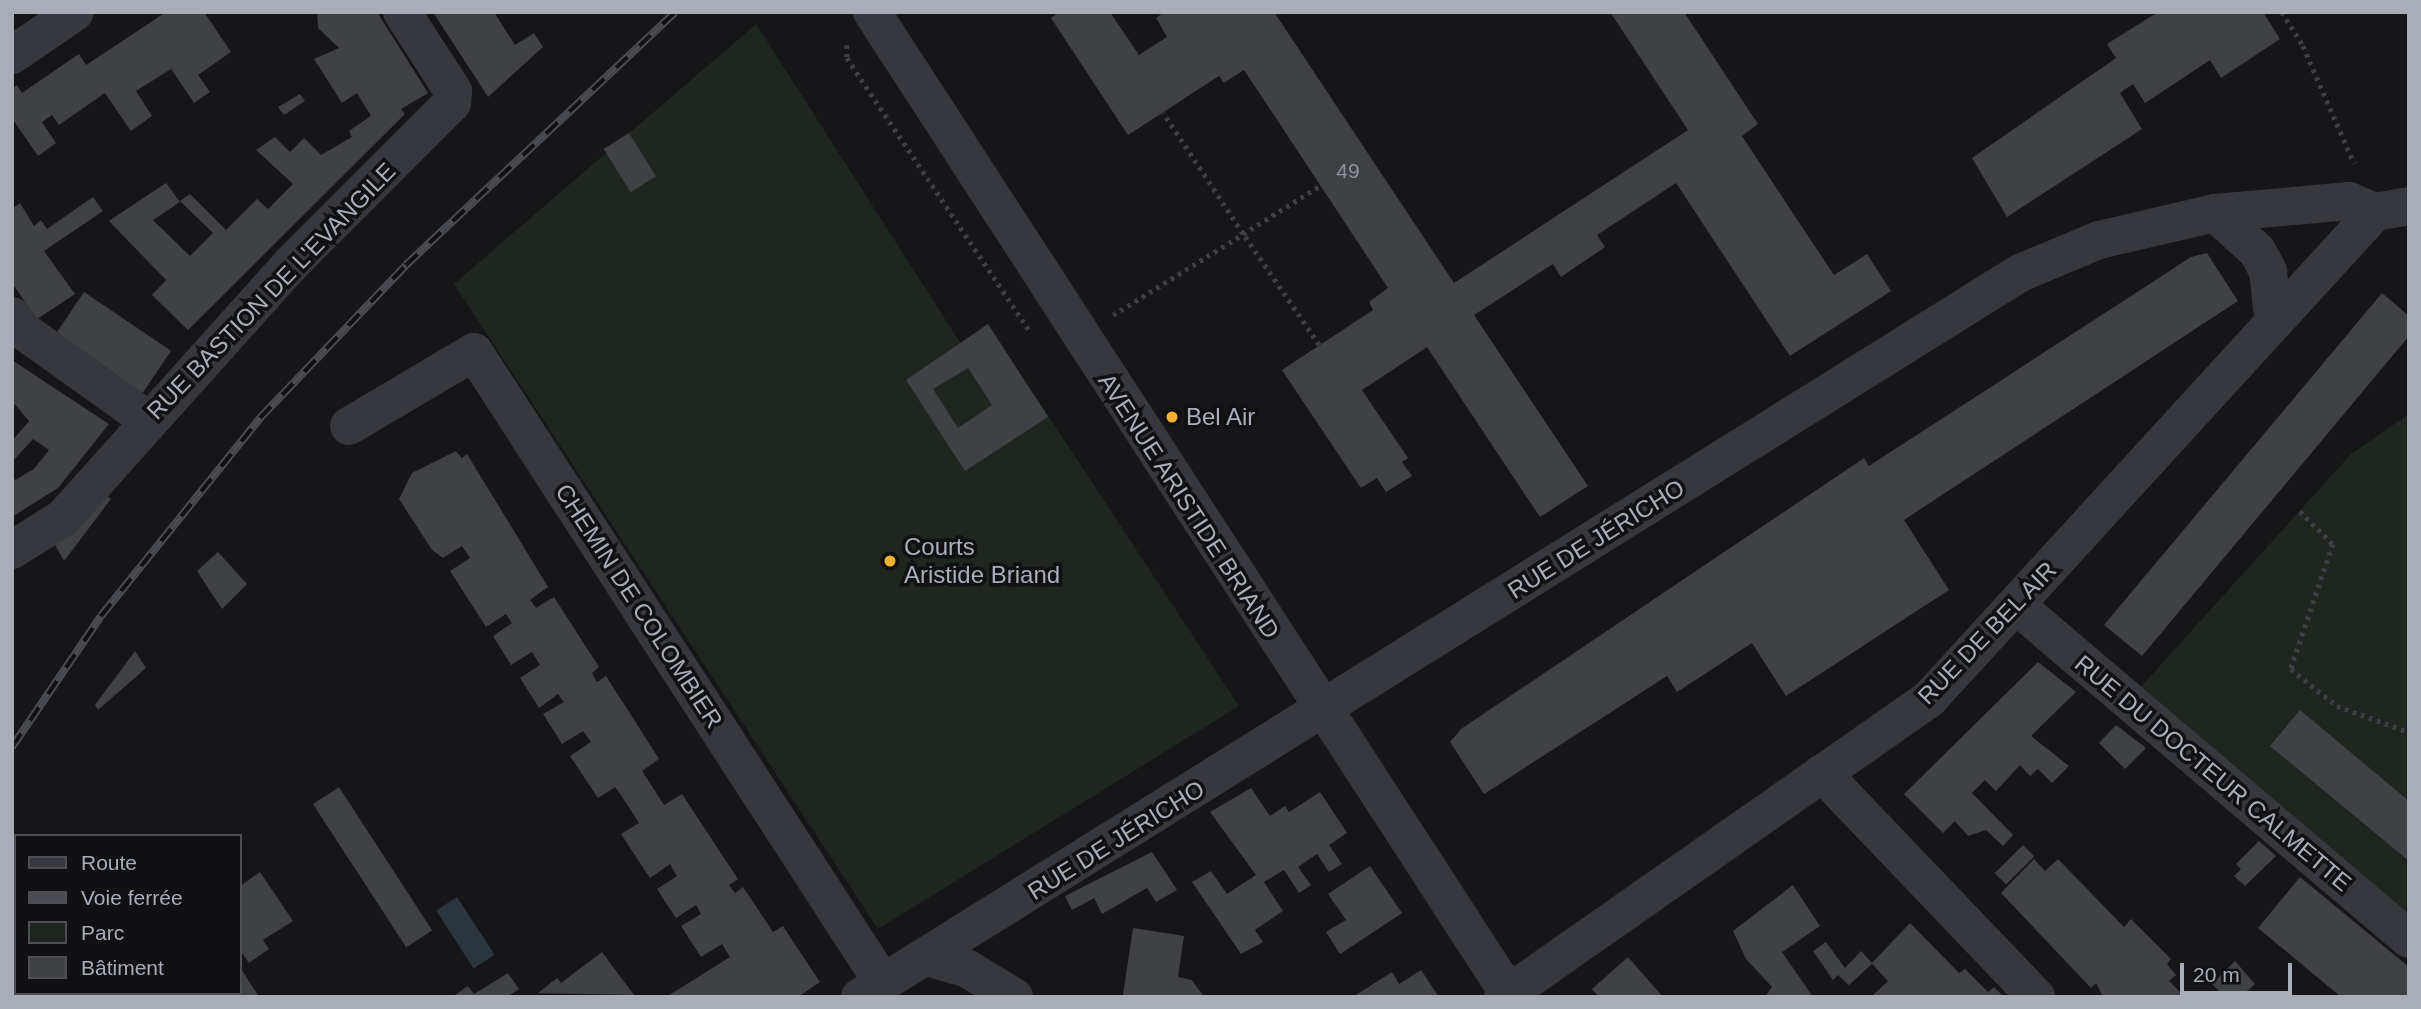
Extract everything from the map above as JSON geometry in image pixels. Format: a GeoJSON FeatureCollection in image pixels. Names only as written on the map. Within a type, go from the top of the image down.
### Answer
{"type":"FeatureCollection","features":[{"type":"Feature","properties":{"kind":"street"},"geometry":{"type":"LineString","coordinates":[[12,55],[75,12]]}},
{"type":"Feature","properties":{"kind":"street","name":"RUE BASTION DE L'EVANGILE"},"geometry":{"type":"LineString","coordinates":[[12,550],[63,518],[148,420],[291,264],[452,103],[453,91],[402,12]]}},
{"type":"Feature","properties":{"kind":"street","name":"AVENUE ARISTIDE BRIAND"},"geometry":{"type":"LineString","coordinates":[[872,12],[1507,996]]}},
{"type":"Feature","properties":{"kind":"street","name":"RUE DE JÉRICHO"},"geometry":{"type":"LineString","coordinates":[[871,990],[1322,712],[2020,273],[2099,240],[2215,213],[2349,201],[2397,215]]}},
{"type":"Feature","properties":{"kind":"street"},"geometry":{"type":"LineString","coordinates":[[2215,213],[2257,251],[2268,271],[2273,317]]}},
{"type":"Feature","properties":{"kind":"street","name":"RUE DE BEL AIR"},"geometry":{"type":"LineString","coordinates":[[1507,996],[1929,699],[2017,606],[2273,317],[2397,215]]}},
{"type":"Feature","properties":{"kind":"street"},"geometry":{"type":"LineString","coordinates":[[15,327],[148,420]]}},
{"type":"Feature","properties":{"kind":"street","name":"CHEMIN DE COLOMBIER"},"geometry":{"type":"LineString","coordinates":[[349,426],[474,352],[871,990]]}},
{"type":"Feature","properties":{"kind":"street","name":"RUE DU DOCTEUR CALMETTE"},"geometry":{"type":"LineString","coordinates":[[2017,606],[2409,939]]}},
{"type":"Feature","properties":{"kind":"street"},"geometry":{"type":"LineString","coordinates":[[1822,773],[2036,997]]}},
{"type":"Feature","properties":{"kind":"street"},"geometry":{"type":"LineString","coordinates":[[927,957],[968,969],[1014,997]]}},
{"type":"Feature","properties":{"kind":"path"},"geometry":{"type":"LineString","coordinates":[[2282,12],[2397,215]]}},
{"type":"Feature","properties":{"kind":"path"},"geometry":{"type":"LineString","coordinates":[[1163,113],[1320,345]]}},
{"type":"Feature","properties":{"kind":"path"},"geometry":{"type":"LineString","coordinates":[[1080,336],[1321,185]]}},
{"type":"Feature","properties":{"kind":"path"},"geometry":{"type":"LineString","coordinates":[[2300,511],[2333,544],[2291,669],[2337,706],[2409,732]]}},
{"type":"Feature","properties":{"kind":"green space","name":"Courts Aristide Briand"},"geometry":{"type":"Polygon","coordinates":[[[756,24],[961,344],[988,324],[1239,706],[878,929],[454,284],[756,24]]]}},
{"type":"Feature","properties":{"kind":"green space"},"geometry":{"type":"Polygon","coordinates":[[[2409,414],[2409,939],[2129,700],[2351,454],[2409,414]]]}},
{"type":"Feature","properties":{"kind":"shaded area"},"geometry":{"type":"Polygon","coordinates":[[[457,897],[495,955],[474,968],[436,911],[457,897]]]}},
{"type":"Feature","properties":{"kind":"building"},"geometry":{"type":"Polygon","coordinates":[[[166,12],[204,12],[231,52],[198,75],[210,92],[194,103],[171,69],[136,91],[152,116],[131,131],[105,93],[59,125],[52,115],[42,122],[56,143],[38,156],[12,118],[12,89],[17,85],[22,93],[79,54],[86,65],[166,12]]]}},
{"type":"Feature","properties":{"kind":"building"},"geometry":{"type":"Polygon","coordinates":[[[317,12],[377,12],[428,93],[401,109],[405,114],[188,330],[152,295],[166,280],[109,221],[166,183],[180,202],[153,220],[190,256],[213,233],[180,201],[190,194],[226,230],[257,199],[268,209],[293,184],[256,150],[275,137],[290,152],[304,138],[321,155],[352,137],[349,131],[371,116],[357,93],[342,103],[314,59],[339,48],[318,28],[317,12]]]}},
{"type":"Feature","properties":{"kind":"building"},"geometry":{"type":"Polygon","coordinates":[[[433,12],[494,12],[515,45],[534,33],[543,47],[488,97],[433,12]]]}},
{"type":"Feature","properties":{"kind":"building"},"geometry":{"type":"Polygon","coordinates":[[[1059,12],[1110,12],[1139,55],[1167,37],[1156,18],[1164,12],[1274,12],[1454,283],[1688,130],[1610,12],[1684,12],[1758,124],[1742,136],[1834,275],[1867,254],[1891,291],[1790,356],[1676,183],[1597,235],[1605,247],[1561,277],[1553,264],[1474,315],[1588,486],[1540,517],[1427,347],[1362,390],[1408,458],[1402,462],[1412,476],[1386,492],[1377,478],[1361,488],[1282,370],[1373,310],[1369,302],[1388,288],[1244,70],[1224,83],[1219,76],[1128,135],[1051,18],[1059,12]]]}},
{"type":"Feature","properties":{"kind":"building"},"geometry":{"type":"Polygon","coordinates":[[[2158,12],[2263,12],[2280,39],[2221,78],[2210,60],[2145,103],[2133,84],[2120,93],[2142,129],[2007,217],[1972,158],[2116,58],[2107,44],[2158,12]]]}},
{"type":"Feature","properties":{"kind":"building"},"geometry":{"type":"Polygon","coordinates":[[[300,94],[305,101],[284,115],[278,107],[300,94]]]}},
{"type":"Feature","properties":{"kind":"building"},"geometry":{"type":"Polygon","coordinates":[[[629,133],[656,176],[631,192],[604,149],[629,133]]]}},
{"type":"Feature","properties":{"kind":"building"},"geometry":{"type":"Polygon","coordinates":[[[93,197],[103,211],[44,251],[75,294],[37,319],[12,283],[12,209],[20,203],[34,226],[41,220],[47,229],[93,197]]]}},
{"type":"Feature","properties":{"kind":"building"},"geometry":{"type":"Polygon","coordinates":[[[2207,253],[2238,301],[1904,520],[1949,590],[1786,696],[1752,643],[1677,692],[1667,676],[1484,794],[1450,742],[1461,729],[1864,458],[1869,466],[2191,257],[2207,253]]]}},
{"type":"Feature","properties":{"kind":"building"},"geometry":{"type":"Polygon","coordinates":[[[84,292],[171,351],[141,395],[54,336],[84,292]]]}},
{"type":"Feature","properties":{"kind":"building"},"geometry":{"type":"Polygon","coordinates":[[[2382,293],[2409,316],[2409,336],[2142,656],[2104,625],[2382,293]]]}},
{"type":"Feature","properties":{"kind":"building"},"geometry":{"type":"Polygon","coordinates":[[[988,324],[1048,417],[965,471],[906,380],[988,324]],[[968,368],[933,389],[958,428],[992,405],[968,368]]]}},
{"type":"Feature","properties":{"kind":"building"},"geometry":{"type":"Polygon","coordinates":[[[12,360],[109,424],[58,488],[12,517],[12,476],[15,480],[34,469],[49,450],[33,439],[12,462],[12,441],[29,421],[12,401],[12,360]]]}},
{"type":"Feature","properties":{"kind":"building"},"geometry":{"type":"Polygon","coordinates":[[[456,451],[462,458],[467,454],[548,587],[530,600],[536,608],[554,597],[599,667],[592,673],[597,682],[606,676],[659,759],[642,771],[664,805],[682,794],[738,879],[729,885],[735,893],[743,887],[773,932],[783,926],[820,982],[798,997],[666,997],[730,957],[722,944],[701,957],[681,926],[701,914],[696,905],[676,918],[657,889],[677,876],[670,864],[650,878],[621,834],[639,823],[619,792],[615,787],[598,798],[570,756],[591,742],[583,731],[562,744],[543,714],[564,702],[558,694],[539,708],[520,678],[540,665],[532,652],[511,665],[493,636],[512,623],[506,614],[486,627],[450,571],[470,558],[462,546],[443,558],[432,550],[399,499],[412,473],[456,451]]]}},
{"type":"Feature","properties":{"kind":"building"},"geometry":{"type":"Polygon","coordinates":[[[107,496],[111,499],[64,561],[54,543],[107,496]]]}},
{"type":"Feature","properties":{"kind":"building"},"geometry":{"type":"Polygon","coordinates":[[[218,552],[247,584],[222,609],[197,571],[218,552]]]}},
{"type":"Feature","properties":{"kind":"building"},"geometry":{"type":"Polygon","coordinates":[[[135,651],[146,668],[98,710],[95,705],[135,651]]]}},
{"type":"Feature","properties":{"kind":"building"},"geometry":{"type":"Polygon","coordinates":[[[2038,662],[2076,692],[2031,736],[2069,766],[2052,783],[2038,769],[2030,776],[2020,765],[1996,791],[1985,780],[1972,793],[2013,835],[2003,846],[1986,830],[1968,836],[1955,821],[1943,833],[1904,794],[2038,662]]]}},
{"type":"Feature","properties":{"kind":"building"},"geometry":{"type":"Polygon","coordinates":[[[2300,710],[2409,801],[2409,861],[2270,746],[2300,710]]]}},
{"type":"Feature","properties":{"kind":"building"},"geometry":{"type":"Polygon","coordinates":[[[2116,725],[2146,748],[2125,769],[2099,743],[2116,725]]]}},
{"type":"Feature","properties":{"kind":"building"},"geometry":{"type":"Polygon","coordinates":[[[339,787],[432,930],[406,947],[313,804],[339,787]]]}},
{"type":"Feature","properties":{"kind":"building"},"geometry":{"type":"Polygon","coordinates":[[[1251,788],[1270,816],[1285,806],[1289,812],[1320,792],[1347,833],[1329,845],[1342,864],[1329,872],[1317,854],[1298,867],[1311,885],[1299,893],[1284,870],[1264,882],[1283,911],[1255,930],[1263,942],[1241,954],[1192,882],[1211,871],[1227,894],[1256,875],[1210,812],[1251,788]]]}},
{"type":"Feature","properties":{"kind":"building"},"geometry":{"type":"Polygon","coordinates":[[[2259,841],[2276,856],[2245,886],[2234,876],[2241,869],[2236,864],[2259,841]]]}},
{"type":"Feature","properties":{"kind":"building"},"geometry":{"type":"Polygon","coordinates":[[[2023,845],[2034,856],[2006,885],[1995,873],[2023,845]]]}},
{"type":"Feature","properties":{"kind":"building"},"geometry":{"type":"Polygon","coordinates":[[[1152,852],[1177,890],[1156,902],[1147,888],[1102,914],[1094,898],[1072,910],[1065,896],[1152,852]]]}},
{"type":"Feature","properties":{"kind":"building"},"geometry":{"type":"Polygon","coordinates":[[[2034,859],[2045,871],[2058,859],[2124,927],[2131,919],[2171,959],[2167,964],[2176,975],[2169,981],[2185,997],[2103,997],[2096,983],[2091,988],[2001,893],[2034,859]]]}},
{"type":"Feature","properties":{"kind":"building"},"geometry":{"type":"Polygon","coordinates":[[[1370,866],[1402,913],[1340,954],[1326,932],[1346,920],[1328,894],[1370,866]]]}},
{"type":"Feature","properties":{"kind":"building"},"geometry":{"type":"Polygon","coordinates":[[[260,872],[293,921],[263,940],[269,949],[249,963],[242,953],[242,885],[260,872]]]}},
{"type":"Feature","properties":{"kind":"building"},"geometry":{"type":"Polygon","coordinates":[[[2300,877],[2409,967],[2409,997],[2341,997],[2258,928],[2300,877]]]}},
{"type":"Feature","properties":{"kind":"building"},"geometry":{"type":"Polygon","coordinates":[[[1793,885],[1820,926],[1782,952],[1813,997],[1765,997],[1772,987],[1746,959],[1733,931],[1793,885]]]}},
{"type":"Feature","properties":{"kind":"building"},"geometry":{"type":"Polygon","coordinates":[[[1910,923],[1959,973],[1965,969],[1988,992],[1994,987],[2004,997],[1871,997],[1888,981],[1872,964],[1849,985],[1838,975],[1833,980],[1813,951],[1826,942],[1845,968],[1861,951],[1872,963],[1910,923]]]}},
{"type":"Feature","properties":{"kind":"building"},"geometry":{"type":"Polygon","coordinates":[[[1133,928],[1184,936],[1178,977],[1192,980],[1204,997],[1123,995],[1133,928]]]}},
{"type":"Feature","properties":{"kind":"building"},"geometry":{"type":"Polygon","coordinates":[[[602,952],[634,995],[538,993],[557,978],[561,983],[602,952]]]}},
{"type":"Feature","properties":{"kind":"building"},"geometry":{"type":"Polygon","coordinates":[[[1628,957],[1663,997],[1599,997],[1592,989],[1628,957]]]}},
{"type":"Feature","properties":{"kind":"building"},"geometry":{"type":"Polygon","coordinates":[[[2235,961],[2255,984],[2241,997],[2225,997],[2212,984],[2235,961]]]}},
{"type":"Feature","properties":{"kind":"building"},"geometry":{"type":"Polygon","coordinates":[[[242,970],[259,997],[240,995],[242,995],[242,970]]]}},
{"type":"Feature","properties":{"kind":"building"},"geometry":{"type":"Polygon","coordinates":[[[1421,970],[1439,997],[1353,997],[1392,972],[1399,984],[1421,970]]]}},
{"type":"Feature","properties":{"kind":"building"},"geometry":{"type":"Polygon","coordinates":[[[508,973],[519,989],[507,997],[452,997],[468,986],[474,994],[508,973]]]}},
{"type":"Feature","properties":{"kind":"railway"},"geometry":{"type":"LineString","coordinates":[[12,747],[101,616],[260,418],[406,265],[675,12]]}},
{"type":"Feature","properties":{"kind":"place","name":"Bel Air"},"geometry":{"type":"Point","coordinates":[1172,417]}},
{"type":"Feature","properties":{"kind":"place","name":"Courts Aristide Briand"},"geometry":{"type":"Point","coordinates":[890,561]}}]}
